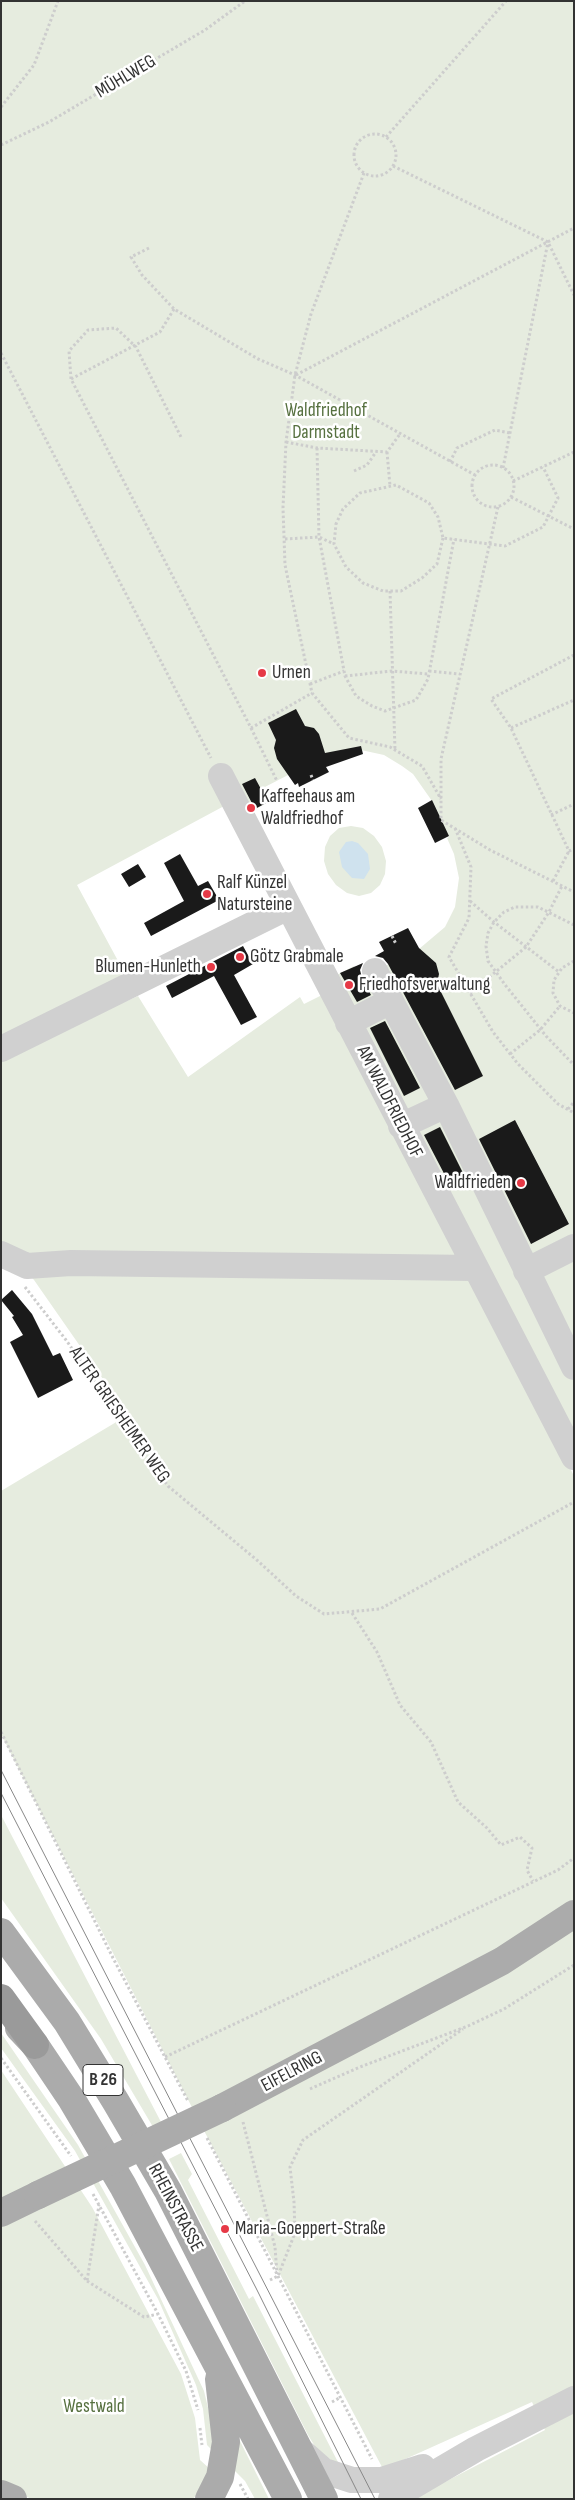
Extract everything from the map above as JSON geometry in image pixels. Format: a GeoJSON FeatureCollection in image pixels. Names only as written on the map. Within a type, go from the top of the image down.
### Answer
{"type":"FeatureCollection","features":[{"type":"Feature","properties":{"kind":"highway"},"geometry":{"type":"LineString","coordinates":[[1,1998],[36,2045]]}},
{"type":"Feature","properties":{"kind":"main road","name":"EIFELRING"},"geometry":{"type":"LineString","coordinates":[[6,2211],[38,2195],[232,2114],[502,1961],[574,1914]]}},
{"type":"Feature","properties":{"kind":"main road","name":"RHEINSTRASSE"},"geometry":{"type":"LineString","coordinates":[[1,1932],[67,2022],[135,2134],[168,2192],[324,2499]]}},
{"type":"Feature","properties":{"kind":"main road","name":"RHEINSTRASSE"},"geometry":{"type":"LineString","coordinates":[[1,2010],[36,2045],[72,2100],[123,2186],[216,2358],[288,2499]]}},
{"type":"Feature","properties":{"kind":"main road"},"geometry":{"type":"LineString","coordinates":[[209,2499],[220,2477],[226,2442],[216,2358]]}},
{"type":"Feature","properties":{"kind":"main road"},"geometry":{"type":"LineString","coordinates":[[1,2494],[8,2499]]}},
{"type":"Feature","properties":{"kind":"main road"},"geometry":{"type":"LineString","coordinates":[[1,2494],[13,2499]]}},
{"type":"Feature","properties":{"kind":"street","name":"AM WALDFRIEDHOF"},"geometry":{"type":"LineString","coordinates":[[220,776],[474,1268],[574,1457]]}},
{"type":"Feature","properties":{"kind":"street"},"geometry":{"type":"LineString","coordinates":[[1,1049],[288,907]]}},
{"type":"Feature","properties":{"kind":"street"},"geometry":{"type":"LineString","coordinates":[[376,971],[446,1105],[574,1367]]}},
{"type":"Feature","properties":{"kind":"street"},"geometry":{"type":"LineString","coordinates":[[348,1023],[391,1000]]}},
{"type":"Feature","properties":{"kind":"street"},"geometry":{"type":"LineString","coordinates":[[401,1126],[446,1105]]}},
{"type":"Feature","properties":{"kind":"street"},"geometry":{"type":"LineString","coordinates":[[526,1272],[574,1246]]}},
{"type":"Feature","properties":{"kind":"street"},"geometry":{"type":"LineString","coordinates":[[1,1254],[26,1266],[71,1263],[474,1268]]}},
{"type":"Feature","properties":{"kind":"street"},"geometry":{"type":"LineString","coordinates":[[296,2447],[324,2471],[338,2477],[366,2482],[387,2489],[476,2449],[574,2399]]}},
{"type":"Feature","properties":{"kind":"path"},"geometry":{"type":"LineString","coordinates":[[1,107],[34,65],[58,1]]}},
{"type":"Feature","properties":{"kind":"path","name":"MÜHLWEG"},"geometry":{"type":"LineString","coordinates":[[1,145],[48,122],[98,94],[205,30],[245,1]]}},
{"type":"Feature","properties":{"kind":"path"},"geometry":{"type":"LineString","coordinates":[[386,137],[506,1]]}},
{"type":"Feature","properties":{"kind":"path"},"geometry":{"type":"LineString","coordinates":[[373,134],[386,137],[394,147],[396,154],[393,166],[389,171],[377,176],[364,173],[359,169],[354,157],[357,144],[373,134]]}},
{"type":"Feature","properties":{"kind":"path"},"geometry":{"type":"LineString","coordinates":[[393,166],[548,242],[574,296]]}},
{"type":"Feature","properties":{"kind":"path"},"geometry":{"type":"LineString","coordinates":[[364,173],[311,314],[295,375],[286,442],[285,565],[312,693],[350,738],[395,750],[422,766],[441,799]]}},
{"type":"Feature","properties":{"kind":"path"},"geometry":{"type":"LineString","coordinates":[[295,375],[574,228]]}},
{"type":"Feature","properties":{"kind":"path"},"geometry":{"type":"LineString","coordinates":[[503,468],[548,242]]}},
{"type":"Feature","properties":{"kind":"path"},"geometry":{"type":"LineString","coordinates":[[150,248],[131,258],[142,275],[174,309],[258,359],[295,375],[474,475]]}},
{"type":"Feature","properties":{"kind":"path"},"geometry":{"type":"LineString","coordinates":[[71,379],[160,332],[174,309]]}},
{"type":"Feature","properties":{"kind":"path"},"geometry":{"type":"LineString","coordinates":[[181,437],[136,346],[116,328],[88,330],[69,351],[71,379],[277,781]]}},
{"type":"Feature","properties":{"kind":"path"},"geometry":{"type":"LineString","coordinates":[[1,354],[220,776]]}},
{"type":"Feature","properties":{"kind":"path"},"geometry":{"type":"LineString","coordinates":[[450,462],[457,448],[495,430],[510,433]]}},
{"type":"Feature","properties":{"kind":"path"},"geometry":{"type":"LineString","coordinates":[[390,486],[387,452],[400,434]]}},
{"type":"Feature","properties":{"kind":"path"},"geometry":{"type":"LineString","coordinates":[[286,442],[316,448],[387,452]]}},
{"type":"Feature","properties":{"kind":"path"},"geometry":{"type":"LineString","coordinates":[[316,448],[319,537],[345,676],[356,696],[372,706],[385,711],[416,700],[429,673],[454,539]]}},
{"type":"Feature","properties":{"kind":"path"},"geometry":{"type":"LineString","coordinates":[[354,471],[367,465],[376,451]]}},
{"type":"Feature","properties":{"kind":"path"},"geometry":{"type":"LineString","coordinates":[[513,481],[574,452]]}},
{"type":"Feature","properties":{"kind":"path"},"geometry":{"type":"LineString","coordinates":[[498,507],[484,505],[474,496],[472,489],[474,475],[479,470],[491,465],[503,468],[513,481],[510,497],[498,507],[440,759],[441,820],[490,850],[574,892]]}},
{"type":"Feature","properties":{"kind":"path"},"geometry":{"type":"LineString","coordinates":[[443,538],[505,546],[543,527],[558,498],[543,467]]}},
{"type":"Feature","properties":{"kind":"path"},"geometry":{"type":"LineString","coordinates":[[396,485],[429,503],[438,517],[443,538],[437,564],[422,578],[401,592],[383,591],[363,583],[346,567],[334,544],[336,524],[343,509],[360,494],[396,485]]}},
{"type":"Feature","properties":{"kind":"path"},"geometry":{"type":"LineString","coordinates":[[510,497],[574,529]]}},
{"type":"Feature","properties":{"kind":"path"},"geometry":{"type":"LineString","coordinates":[[284,539],[319,537],[334,544]]}},
{"type":"Feature","properties":{"kind":"path"},"geometry":{"type":"LineString","coordinates":[[390,591],[395,750]]}},
{"type":"Feature","properties":{"kind":"path"},"geometry":{"type":"LineString","coordinates":[[569,851],[511,728],[491,699],[574,655]]}},
{"type":"Feature","properties":{"kind":"path"},"geometry":{"type":"LineString","coordinates":[[310,684],[344,671]]}},
{"type":"Feature","properties":{"kind":"path"},"geometry":{"type":"LineString","coordinates":[[345,676],[392,671],[460,674]]}},
{"type":"Feature","properties":{"kind":"path"},"geometry":{"type":"LineString","coordinates":[[251,728],[312,693]]}},
{"type":"Feature","properties":{"kind":"path"},"geometry":{"type":"LineString","coordinates":[[511,728],[574,700]]}},
{"type":"Feature","properties":{"kind":"path"},"geometry":{"type":"LineString","coordinates":[[311,775],[313,780]]}},
{"type":"Feature","properties":{"kind":"path"},"geometry":{"type":"LineString","coordinates":[[551,815],[574,804]]}},
{"type":"Feature","properties":{"kind":"path"},"geometry":{"type":"LineString","coordinates":[[454,828],[471,867],[470,900],[469,918],[449,958],[493,1032],[510,1054],[558,1104],[574,1113]]}},
{"type":"Feature","properties":{"kind":"path"},"geometry":{"type":"LineString","coordinates":[[553,882],[569,851],[574,849]]}},
{"type":"Feature","properties":{"kind":"path"},"geometry":{"type":"LineString","coordinates":[[470,993],[526,947],[549,912],[562,886]]}},
{"type":"Feature","properties":{"kind":"path"},"geometry":{"type":"LineString","coordinates":[[470,900],[494,922],[559,972]]}},
{"type":"Feature","properties":{"kind":"path"},"geometry":{"type":"LineString","coordinates":[[574,925],[538,907],[516,907],[504,912],[494,922],[488,933],[486,946],[488,961],[496,972],[540,1030],[574,1065]]}},
{"type":"Feature","properties":{"kind":"path"},"geometry":{"type":"LineString","coordinates":[[392,936],[396,944]]}},
{"type":"Feature","properties":{"kind":"path"},"geometry":{"type":"LineString","coordinates":[[574,961],[559,972],[554,980],[553,993],[560,1006],[574,1013]]}},
{"type":"Feature","properties":{"kind":"path"},"geometry":{"type":"LineString","coordinates":[[510,1054],[540,1030],[560,1006]]}},
{"type":"Feature","properties":{"kind":"path"},"geometry":{"type":"LineString","coordinates":[[568,1109],[574,1102]]}},
{"type":"Feature","properties":{"kind":"path","name":"ALTER GRIESHEIMER WEG"},"geometry":{"type":"LineString","coordinates":[[25,1286],[66,1340],[168,1486],[258,1561],[296,1596],[324,1614],[352,1613]]}},
{"type":"Feature","properties":{"kind":"path"},"geometry":{"type":"LineString","coordinates":[[533,1882],[526,1870],[532,1848],[520,1837],[501,1845],[487,1828],[458,1802],[431,1742],[400,1704],[376,1652],[352,1613],[380,1609],[574,1502]]}},
{"type":"Feature","properties":{"kind":"path"},"geometry":{"type":"LineString","coordinates":[[1,1732],[192,2109]]}},
{"type":"Feature","properties":{"kind":"path"},"geometry":{"type":"LineString","coordinates":[[166,2057],[558,1870],[574,1858]]}},
{"type":"Feature","properties":{"kind":"path"},"geometry":{"type":"LineString","coordinates":[[306,2091],[360,2067],[468,2026],[504,2009],[574,1965]]}},
{"type":"Feature","properties":{"kind":"path"},"geometry":{"type":"LineString","coordinates":[[270,2280],[278,2276],[294,2233],[294,2202],[290,2167],[303,2140],[468,2026]]}},
{"type":"Feature","properties":{"kind":"path"},"geometry":{"type":"LineString","coordinates":[[1,2058],[74,2162]]}},
{"type":"Feature","properties":{"kind":"path"},"geometry":{"type":"LineString","coordinates":[[232,2114],[275,2247],[278,2276]]}},
{"type":"Feature","properties":{"kind":"path"},"geometry":{"type":"LineString","coordinates":[[206,2136],[387,2489]]}},
{"type":"Feature","properties":{"kind":"path"},"geometry":{"type":"LineString","coordinates":[[89,2187],[158,2314],[186,2371],[197,2402]]}},
{"type":"Feature","properties":{"kind":"path"},"geometry":{"type":"LineString","coordinates":[[87,2281],[99,2204]]}},
{"type":"Feature","properties":{"kind":"path"},"geometry":{"type":"LineString","coordinates":[[6,2211],[30,2217],[87,2281],[144,2317],[158,2314]]}},
{"type":"Feature","properties":{"kind":"path"},"geometry":{"type":"LineString","coordinates":[[332,2402],[340,2397]]}},
{"type":"Feature","properties":{"kind":"green space","name":"Waldfriedhof Darmstadt"},"geometry":{"type":"Polygon","coordinates":[[[1,1],[574,1],[574,1440],[331,978],[354,966],[361,978],[419,949],[445,927],[455,907],[459,878],[454,854],[447,838],[449,837],[432,801],[413,774],[402,766],[384,755],[361,750],[292,773],[261,789],[268,802],[256,809],[248,813],[226,805],[77,885],[130,983],[1,1046],[1,1]]]}},
{"type":"Feature","properties":{"kind":"green space"},"geometry":{"type":"Polygon","coordinates":[[[351,826],[363,828],[374,836],[382,847],[386,861],[385,874],[380,885],[371,893],[359,896],[347,893],[336,885],[328,874],[324,861],[325,847],[330,836],[339,828],[351,826]]]}},
{"type":"Feature","properties":{"kind":"green space"},"geometry":{"type":"Polygon","coordinates":[[[328,992],[574,1476],[574,2499],[412,2499],[545,2430],[532,2402],[401,2461],[382,2467],[201,2125],[1,1734],[1,1491],[128,1415],[34,1280],[1,1240],[1,1057],[138,996],[188,1077],[300,997],[304,1004],[328,992]]]}},
{"type":"Feature","properties":{"kind":"green space"},"geometry":{"type":"Polygon","coordinates":[[[1,1815],[161,2122],[153,2127],[101,2039],[1,1898],[1,1815]]]}},
{"type":"Feature","properties":{"kind":"green space"},"geometry":{"type":"Polygon","coordinates":[[[1,2033],[78,2145],[145,2265],[204,2391],[210,2416],[214,2452],[207,2445],[203,2409],[196,2385],[158,2299],[75,2151],[1,2048],[1,2033]]]}},
{"type":"Feature","properties":{"kind":"green space","name":"Westwald"},"geometry":{"type":"Polygon","coordinates":[[[1,2070],[92,2207],[181,2374],[195,2418],[200,2460],[210,2469],[202,2488],[193,2499],[32,2499],[14,2492],[1,2499],[1,2070]]]}},
{"type":"Feature","properties":{"kind":"green space"},"geometry":{"type":"Polygon","coordinates":[[[181,2153],[192,2174],[188,2180],[249,2299],[253,2296],[341,2468],[316,2448],[308,2435],[169,2159],[181,2153]]]}},
{"type":"Feature","properties":{"kind":"green space"},"geometry":{"type":"Polygon","coordinates":[[[236,2433],[269,2499],[255,2499],[245,2481],[231,2467],[236,2433]]]}},
{"type":"Feature","properties":{"kind":"water"},"geometry":{"type":"Polygon","coordinates":[[[346,842],[358,843],[368,854],[370,869],[364,879],[352,878],[342,867],[339,852],[346,842]]]}},
{"type":"Feature","properties":{"kind":"building"},"geometry":{"type":"Polygon","coordinates":[[[296,709],[305,726],[314,728],[319,734],[325,753],[361,746],[363,754],[326,767],[329,772],[299,787],[298,783],[295,785],[277,759],[274,748],[276,740],[268,723],[296,709]]]}},
{"type":"Feature","properties":{"kind":"building"},"geometry":{"type":"Polygon","coordinates":[[[255,778],[268,802],[255,809],[242,784],[255,778]]]}},
{"type":"Feature","properties":{"kind":"building"},"geometry":{"type":"Polygon","coordinates":[[[432,800],[449,836],[435,843],[418,808],[432,800]]]}},
{"type":"Feature","properties":{"kind":"building"},"geometry":{"type":"Polygon","coordinates":[[[180,854],[198,886],[208,881],[219,900],[151,936],[144,923],[184,901],[164,863],[180,854]]]}},
{"type":"Feature","properties":{"kind":"building"},"geometry":{"type":"Polygon","coordinates":[[[138,864],[146,877],[129,887],[121,874],[138,864]]]}},
{"type":"Feature","properties":{"kind":"building"},"geometry":{"type":"Polygon","coordinates":[[[408,928],[419,948],[436,963],[439,974],[437,984],[483,1076],[455,1090],[388,964],[383,958],[375,956],[384,951],[379,942],[408,928]]]}},
{"type":"Feature","properties":{"kind":"building"},"geometry":{"type":"Polygon","coordinates":[[[243,946],[253,964],[234,975],[257,1017],[241,1025],[214,976],[172,998],[166,986],[243,946]]]}},
{"type":"Feature","properties":{"kind":"building"},"geometry":{"type":"Polygon","coordinates":[[[363,963],[360,970],[362,978],[371,995],[357,1002],[340,973],[363,963]]]}},
{"type":"Feature","properties":{"kind":"building"},"geometry":{"type":"Polygon","coordinates":[[[385,1021],[420,1088],[404,1096],[370,1028],[385,1021]]]}},
{"type":"Feature","properties":{"kind":"building","name":"Waldfrieden"},"geometry":{"type":"Polygon","coordinates":[[[515,1120],[569,1224],[531,1244],[479,1139],[515,1120]]]}},
{"type":"Feature","properties":{"kind":"building"},"geometry":{"type":"Polygon","coordinates":[[[440,1127],[465,1177],[450,1185],[424,1135],[440,1127]]]}},
{"type":"Feature","properties":{"kind":"building"},"geometry":{"type":"Polygon","coordinates":[[[12,1290],[32,1314],[53,1356],[60,1353],[73,1380],[38,1398],[10,1342],[23,1335],[12,1317],[14,1316],[1,1300],[12,1290]]]}},
{"type":"Feature","properties":{"kind":"tram line"},"geometry":{"type":"LineString","coordinates":[[1,1770],[375,2499]]}},
{"type":"Feature","properties":{"kind":"tram line"},"geometry":{"type":"LineString","coordinates":[[1,1793],[256,2288],[361,2499]]}},
{"type":"Feature","properties":{"kind":"place","name":"Urnen"},"geometry":{"type":"Point","coordinates":[262,673]}},
{"type":"Feature","properties":{"kind":"place","name":"Kaffeehaus am Waldfriedhof"},"geometry":{"type":"Point","coordinates":[251,808]}},
{"type":"Feature","properties":{"kind":"place","name":"Ralf Künzel Natursteine"},"geometry":{"type":"Point","coordinates":[207,894]}},
{"type":"Feature","properties":{"kind":"place","name":"Götz Grabmale"},"geometry":{"type":"Point","coordinates":[240,957]}},
{"type":"Feature","properties":{"kind":"place","name":"Blumen-Hunleth"},"geometry":{"type":"Point","coordinates":[211,967]}},
{"type":"Feature","properties":{"kind":"place","name":"Friedhofsverwaltung"},"geometry":{"type":"Point","coordinates":[349,985]}},
{"type":"Feature","properties":{"kind":"place","name":"Waldfrieden"},"geometry":{"type":"Point","coordinates":[521,1183]}},
{"type":"Feature","properties":{"kind":"place","name":"Maria-Goeppert-Straße"},"geometry":{"type":"Point","coordinates":[225,2229]}}]}
